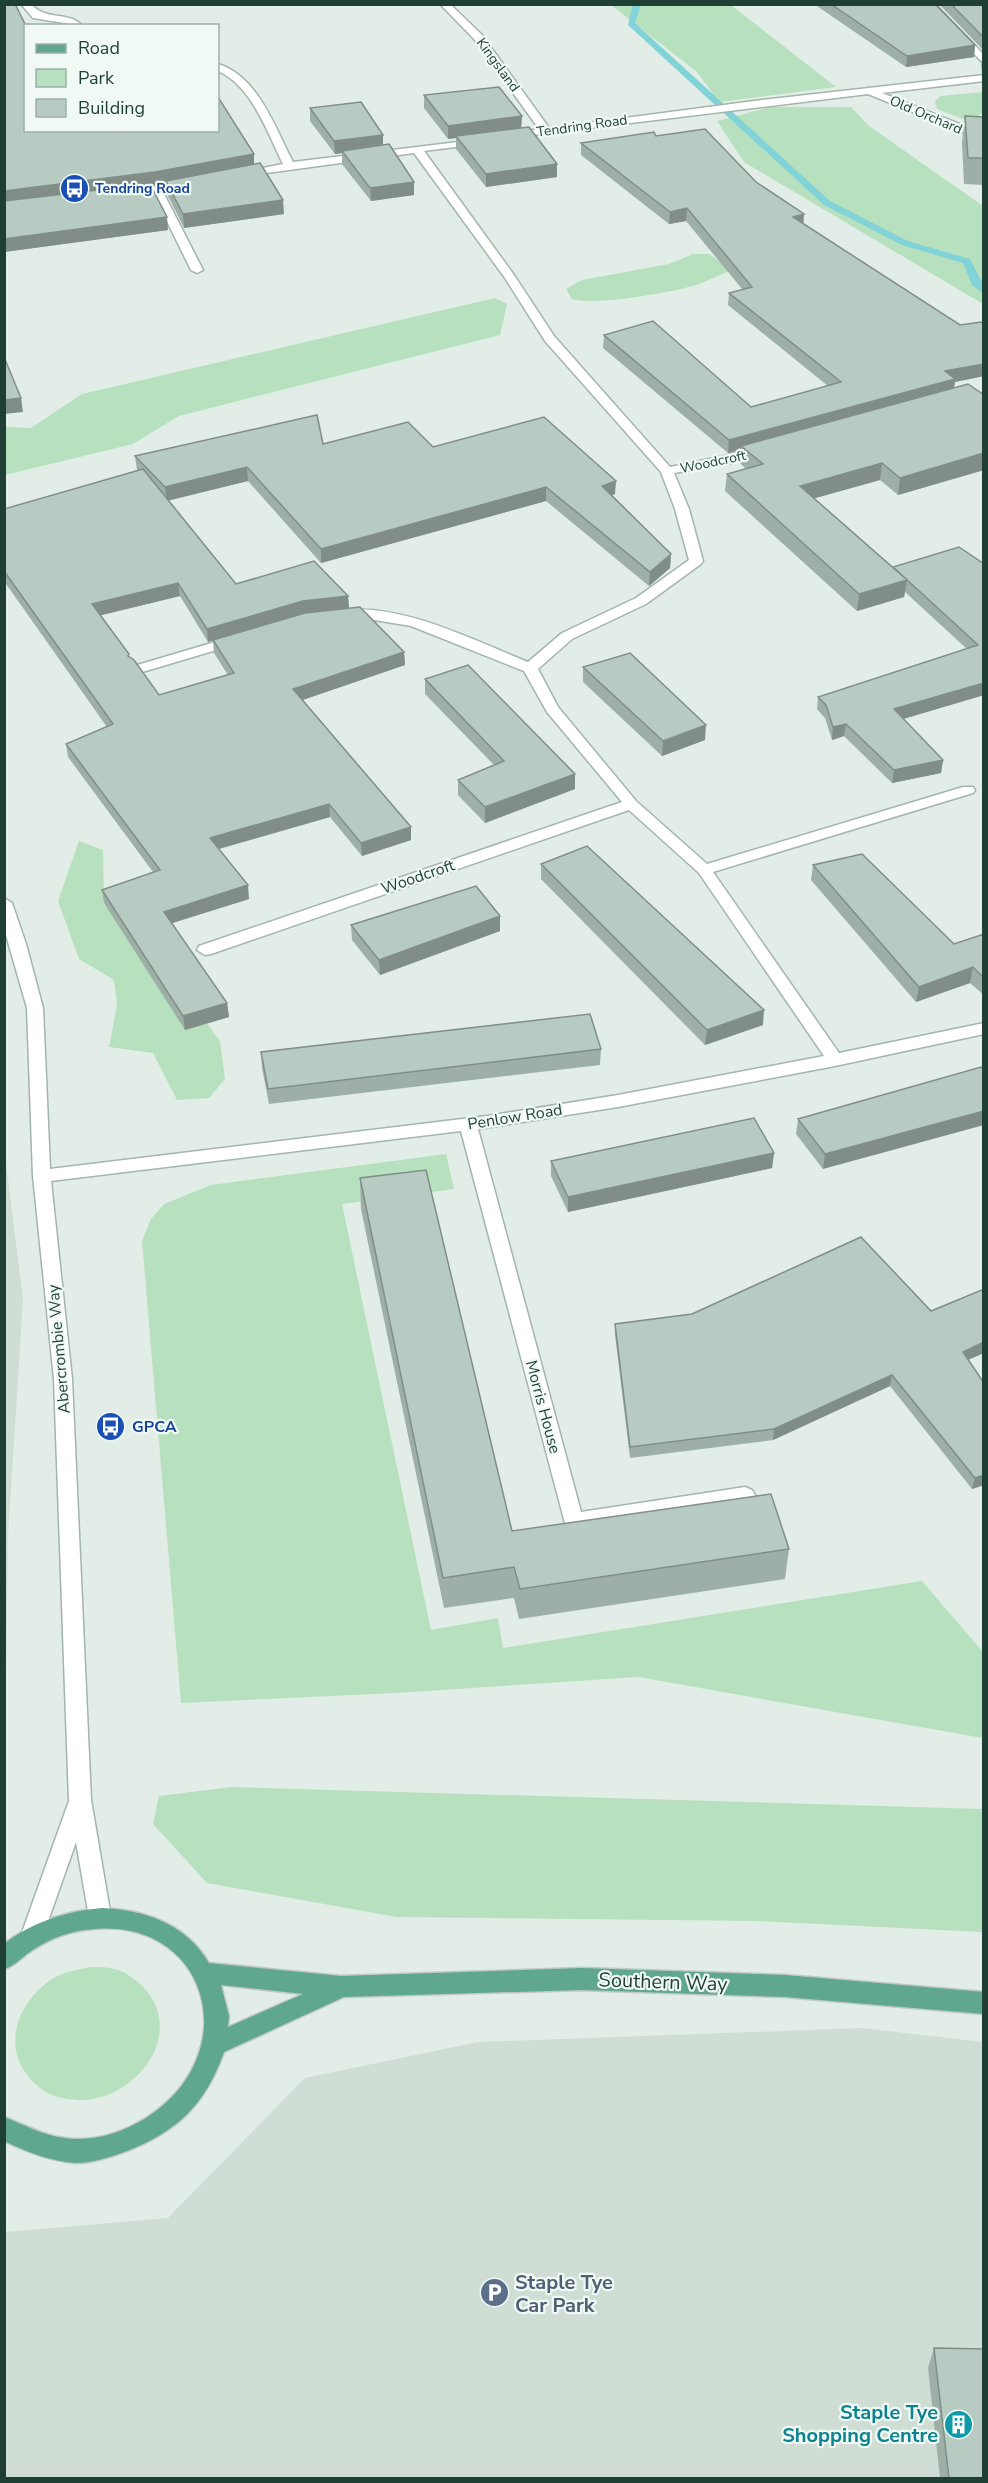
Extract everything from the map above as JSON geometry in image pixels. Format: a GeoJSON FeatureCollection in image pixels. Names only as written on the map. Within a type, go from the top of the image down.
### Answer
{"type":"FeatureCollection","features":[{"type":"Feature","properties":{"kind":"main road"},"geometry":{"type":"LineString","coordinates":[[4,1959],[32,1938],[65,1924],[100,1917],[132,1920],[162,1931],[187,1949],[206,1973],[217,2007],[216,2044],[200,2083],[172,2116],[133,2140],[89,2151],[58,2150],[29,2142],[4,2128]]}},
{"type":"Feature","properties":{"kind":"main road","name":"Southern Way"},"geometry":{"type":"LineString","coordinates":[[206,1973],[341,1988],[582,1979],[785,1986],[984,2003]]}},
{"type":"Feature","properties":{"kind":"main road","name":"Southern Way"},"geometry":{"type":"LineString","coordinates":[[216,2044],[341,1988]]}},
{"type":"Feature","properties":{"kind":"street"},"geometry":{"type":"LineString","coordinates":[[25,4],[36,16],[72,21],[76,24]]}},
{"type":"Feature","properties":{"kind":"street","name":"Kingsland"},"geometry":{"type":"LineString","coordinates":[[444,4],[478,37],[546,131]]}},
{"type":"Feature","properties":{"kind":"street"},"geometry":{"type":"LineString","coordinates":[[929,4],[984,61]]}},
{"type":"Feature","properties":{"kind":"street"},"geometry":{"type":"LineString","coordinates":[[219,67],[229,69],[247,88],[289,166]]}},
{"type":"Feature","properties":{"kind":"street","name":"Tendring Road"},"geometry":{"type":"LineString","coordinates":[[499,138],[984,78]]}},
{"type":"Feature","properties":{"kind":"street","name":"Old Orchard"},"geometry":{"type":"LineString","coordinates":[[869,91],[984,138]]}},
{"type":"Feature","properties":{"kind":"street"},"geometry":{"type":"LineString","coordinates":[[234,176],[289,166],[487,139]]}},
{"type":"Feature","properties":{"kind":"street","name":"Woodcroft"},"geometry":{"type":"LineString","coordinates":[[417,150],[510,277],[549,338],[668,471],[682,509],[696,561],[641,601],[567,636],[530,668]]}},
{"type":"Feature","properties":{"kind":"street"},"geometry":{"type":"LineString","coordinates":[[122,195],[201,182]]}},
{"type":"Feature","properties":{"kind":"street"},"geometry":{"type":"LineString","coordinates":[[157,190],[197,270]]}},
{"type":"Feature","properties":{"kind":"street","name":"Woodcroft"},"geometry":{"type":"LineString","coordinates":[[668,471],[727,460],[770,448]]}},
{"type":"Feature","properties":{"kind":"street"},"geometry":{"type":"LineString","coordinates":[[325,617],[366,613],[418,624],[530,668],[552,709],[631,804],[704,870],[836,1060]]}},
{"type":"Feature","properties":{"kind":"street"},"geometry":{"type":"LineString","coordinates":[[139,669],[252,635]]}},
{"type":"Feature","properties":{"kind":"street"},"geometry":{"type":"LineString","coordinates":[[704,870],[968,790]]}},
{"type":"Feature","properties":{"kind":"street","name":"Woodcroft"},"geometry":{"type":"LineString","coordinates":[[206,950],[631,804]]}},
{"type":"Feature","properties":{"kind":"street","name":"Abercrombie Way"},"geometry":{"type":"LineString","coordinates":[[4,903],[18,944],[35,1008],[42,1176],[63,1379],[80,1800],[100,1917]]}},
{"type":"Feature","properties":{"kind":"street","name":"Penlow Road"},"geometry":{"type":"LineString","coordinates":[[42,1176],[468,1125],[618,1101],[836,1060],[984,1028]]}},
{"type":"Feature","properties":{"kind":"street","name":"Morris House"},"geometry":{"type":"LineString","coordinates":[[468,1125],[573,1521],[745,1496]]}},
{"type":"Feature","properties":{"kind":"street","name":"Abercrombie Way"},"geometry":{"type":"LineString","coordinates":[[32,1938],[80,1800]]}},
{"type":"Feature","properties":{"kind":"shaded area"},"geometry":{"type":"Polygon","coordinates":[[[5,1155],[23,1300],[8,1535],[5,1734],[5,1155]]]}},
{"type":"Feature","properties":{"kind":"shaded area","name":"Staple Tye Car Park"},"geometry":{"type":"Polygon","coordinates":[[[862,2028],[983,2042],[983,2478],[5,2478],[5,2232],[168,2218],[305,2078],[478,2042],[862,2028]]]}},
{"type":"Feature","properties":{"kind":"green space"},"geometry":{"type":"Polygon","coordinates":[[[611,5],[731,5],[836,87],[719,102],[697,72],[611,5]]]}},
{"type":"Feature","properties":{"kind":"green space"},"geometry":{"type":"Polygon","coordinates":[[[983,92],[983,112],[971,122],[937,109],[935,101],[941,96],[983,92]]]}},
{"type":"Feature","properties":{"kind":"green space"},"geometry":{"type":"Polygon","coordinates":[[[771,107],[851,107],[869,126],[983,206],[983,304],[744,162],[717,121],[771,107]]]}},
{"type":"Feature","properties":{"kind":"green space"},"geometry":{"type":"Polygon","coordinates":[[[693,254],[709,254],[732,270],[693,286],[614,300],[572,299],[566,289],[582,280],[669,264],[693,254]]]}},
{"type":"Feature","properties":{"kind":"green space"},"geometry":{"type":"Polygon","coordinates":[[[495,298],[507,304],[500,335],[179,416],[133,444],[5,475],[5,427],[31,428],[82,394],[495,298]]]}},
{"type":"Feature","properties":{"kind":"green space"},"geometry":{"type":"Polygon","coordinates":[[[79,841],[103,850],[104,904],[196,1009],[220,1041],[225,1079],[209,1098],[177,1100],[153,1053],[109,1047],[117,1005],[114,980],[79,959],[58,901],[79,841]]]}},
{"type":"Feature","properties":{"kind":"green space"},"geometry":{"type":"Polygon","coordinates":[[[446,1154],[454,1189],[342,1204],[431,1630],[498,1618],[503,1648],[922,1581],[983,1652],[983,1738],[638,1677],[396,1693],[181,1703],[142,1241],[151,1219],[164,1204],[211,1185],[446,1154]]]}},
{"type":"Feature","properties":{"kind":"green space"},"geometry":{"type":"Polygon","coordinates":[[[232,1787],[983,1809],[983,1932],[757,1921],[397,1917],[207,1883],[153,1824],[159,1796],[232,1787]]]}},
{"type":"Feature","properties":{"kind":"green space"},"geometry":{"type":"Polygon","coordinates":[[[91,1967],[118,1970],[129,1975],[141,1985],[154,2003],[160,2022],[158,2041],[151,2059],[138,2075],[122,2088],[103,2096],[73,2100],[44,2091],[31,2079],[22,2066],[15,2038],[23,2010],[45,1984],[61,1975],[91,1967]]]}},
{"type":"Feature","properties":{"kind":"building"},"geometry":{"type":"Polygon","coordinates":[[[4,4],[15,4],[25,24],[24,132],[219,132],[219,99],[254,154],[155,172],[4,191],[4,4]]]}},
{"type":"Feature","properties":{"kind":"building"},"geometry":{"type":"Polygon","coordinates":[[[831,4],[935,4],[975,45],[907,56],[831,4]]]}},
{"type":"Feature","properties":{"kind":"building"},"geometry":{"type":"Polygon","coordinates":[[[951,4],[984,4],[984,38],[951,4]]]}},
{"type":"Feature","properties":{"kind":"building"},"geometry":{"type":"Polygon","coordinates":[[[499,87],[522,116],[448,126],[424,95],[499,87]]]}},
{"type":"Feature","properties":{"kind":"building"},"geometry":{"type":"Polygon","coordinates":[[[361,102],[383,135],[334,141],[310,108],[361,102]]]}},
{"type":"Feature","properties":{"kind":"building"},"geometry":{"type":"Polygon","coordinates":[[[965,116],[984,117],[984,158],[968,158],[965,116]]]}},
{"type":"Feature","properties":{"kind":"building"},"geometry":{"type":"Polygon","coordinates":[[[529,127],[557,164],[486,174],[456,136],[529,127]]]}},
{"type":"Feature","properties":{"kind":"building"},"geometry":{"type":"Polygon","coordinates":[[[705,129],[756,182],[804,214],[793,217],[960,325],[981,322],[984,324],[984,364],[945,371],[955,379],[729,440],[604,335],[653,321],[751,407],[841,382],[729,293],[752,287],[687,208],[670,212],[581,143],[654,132],[656,136],[705,129]]]}},
{"type":"Feature","properties":{"kind":"building"},"geometry":{"type":"Polygon","coordinates":[[[389,144],[414,182],[370,188],[342,151],[389,144]]]}},
{"type":"Feature","properties":{"kind":"building"},"geometry":{"type":"Polygon","coordinates":[[[260,163],[283,200],[183,214],[166,181],[260,163]]]}},
{"type":"Feature","properties":{"kind":"building"},"geometry":{"type":"Polygon","coordinates":[[[150,184],[167,217],[4,239],[4,201],[150,184]]]}},
{"type":"Feature","properties":{"kind":"building"},"geometry":{"type":"Polygon","coordinates":[[[4,357],[21,398],[4,400],[4,357]]]}},
{"type":"Feature","properties":{"kind":"building"},"geometry":{"type":"Polygon","coordinates":[[[968,384],[984,395],[984,453],[900,478],[882,463],[800,486],[907,580],[859,594],[727,474],[763,464],[741,446],[968,384]]]}},
{"type":"Feature","properties":{"kind":"building"},"geometry":{"type":"Polygon","coordinates":[[[317,415],[323,444],[408,422],[433,447],[544,417],[616,481],[602,486],[671,554],[650,572],[546,487],[321,549],[247,467],[165,487],[135,456],[317,415]]]}},
{"type":"Feature","properties":{"kind":"building"},"geometry":{"type":"Polygon","coordinates":[[[143,469],[236,584],[314,561],[348,596],[303,601],[207,629],[178,583],[92,604],[129,654],[128,656],[134,660],[159,695],[234,673],[213,640],[305,613],[360,607],[404,652],[293,689],[411,827],[361,843],[329,804],[210,838],[248,885],[164,912],[227,1003],[183,1016],[102,890],[160,870],[66,744],[113,724],[4,571],[4,509],[143,469]]]}},
{"type":"Feature","properties":{"kind":"building"},"geometry":{"type":"Polygon","coordinates":[[[959,547],[984,564],[984,683],[894,709],[943,760],[894,770],[846,724],[833,727],[826,705],[818,697],[978,645],[893,567],[959,547]]]}},
{"type":"Feature","properties":{"kind":"building"},"geometry":{"type":"Polygon","coordinates":[[[630,653],[706,725],[663,741],[583,667],[630,653]]]}},
{"type":"Feature","properties":{"kind":"building"},"geometry":{"type":"Polygon","coordinates":[[[468,665],[575,774],[485,807],[458,780],[504,761],[425,679],[468,665]]]}},
{"type":"Feature","properties":{"kind":"building"},"geometry":{"type":"Polygon","coordinates":[[[587,846],[764,1010],[707,1030],[541,864],[587,846]]]}},
{"type":"Feature","properties":{"kind":"building"},"geometry":{"type":"Polygon","coordinates":[[[862,854],[954,944],[984,934],[984,978],[973,967],[919,987],[813,865],[862,854]]]}},
{"type":"Feature","properties":{"kind":"building"},"geometry":{"type":"Polygon","coordinates":[[[476,886],[500,916],[379,960],[351,925],[476,886]]]}},
{"type":"Feature","properties":{"kind":"building"},"geometry":{"type":"Polygon","coordinates":[[[590,1014],[601,1049],[268,1089],[261,1052],[590,1014]]]}},
{"type":"Feature","properties":{"kind":"building"},"geometry":{"type":"Polygon","coordinates":[[[981,1067],[984,1070],[984,1111],[825,1154],[798,1119],[981,1067]]]}},
{"type":"Feature","properties":{"kind":"building"},"geometry":{"type":"Polygon","coordinates":[[[754,1118],[774,1153],[568,1197],[551,1161],[754,1118]]]}},
{"type":"Feature","properties":{"kind":"building"},"geometry":{"type":"Polygon","coordinates":[[[426,1170],[512,1531],[771,1494],[789,1549],[520,1589],[514,1567],[443,1578],[360,1178],[426,1170]]]}},
{"type":"Feature","properties":{"kind":"building"},"geometry":{"type":"Polygon","coordinates":[[[861,1237],[931,1311],[984,1289],[984,1342],[963,1352],[984,1383],[984,1475],[975,1478],[892,1375],[774,1429],[630,1447],[615,1324],[692,1314],[861,1237]]]}},
{"type":"Feature","properties":{"kind":"building","name":"Staple Tye Shopping Centre"},"geometry":{"type":"Polygon","coordinates":[[[934,2348],[984,2349],[984,2478],[949,2478],[934,2348]]]}},
{"type":"Feature","properties":{"kind":"waterway"},"geometry":{"type":"LineString","coordinates":[[637,4],[631,23],[827,203],[905,243],[967,261],[977,285],[984,291]]}},
{"type":"Feature","properties":{"kind":"place","name":"Tendring Road"},"geometry":{"type":"Point","coordinates":[74,188]}},
{"type":"Feature","properties":{"kind":"place","name":"GPCA"},"geometry":{"type":"Point","coordinates":[111,1427]}},
{"type":"Feature","properties":{"kind":"place","name":"Staple Tye Car Park"},"geometry":{"type":"Point","coordinates":[494,2293]}},
{"type":"Feature","properties":{"kind":"place","name":"Staple Tye Shopping Centre"},"geometry":{"type":"Point","coordinates":[959,2424]}}]}
